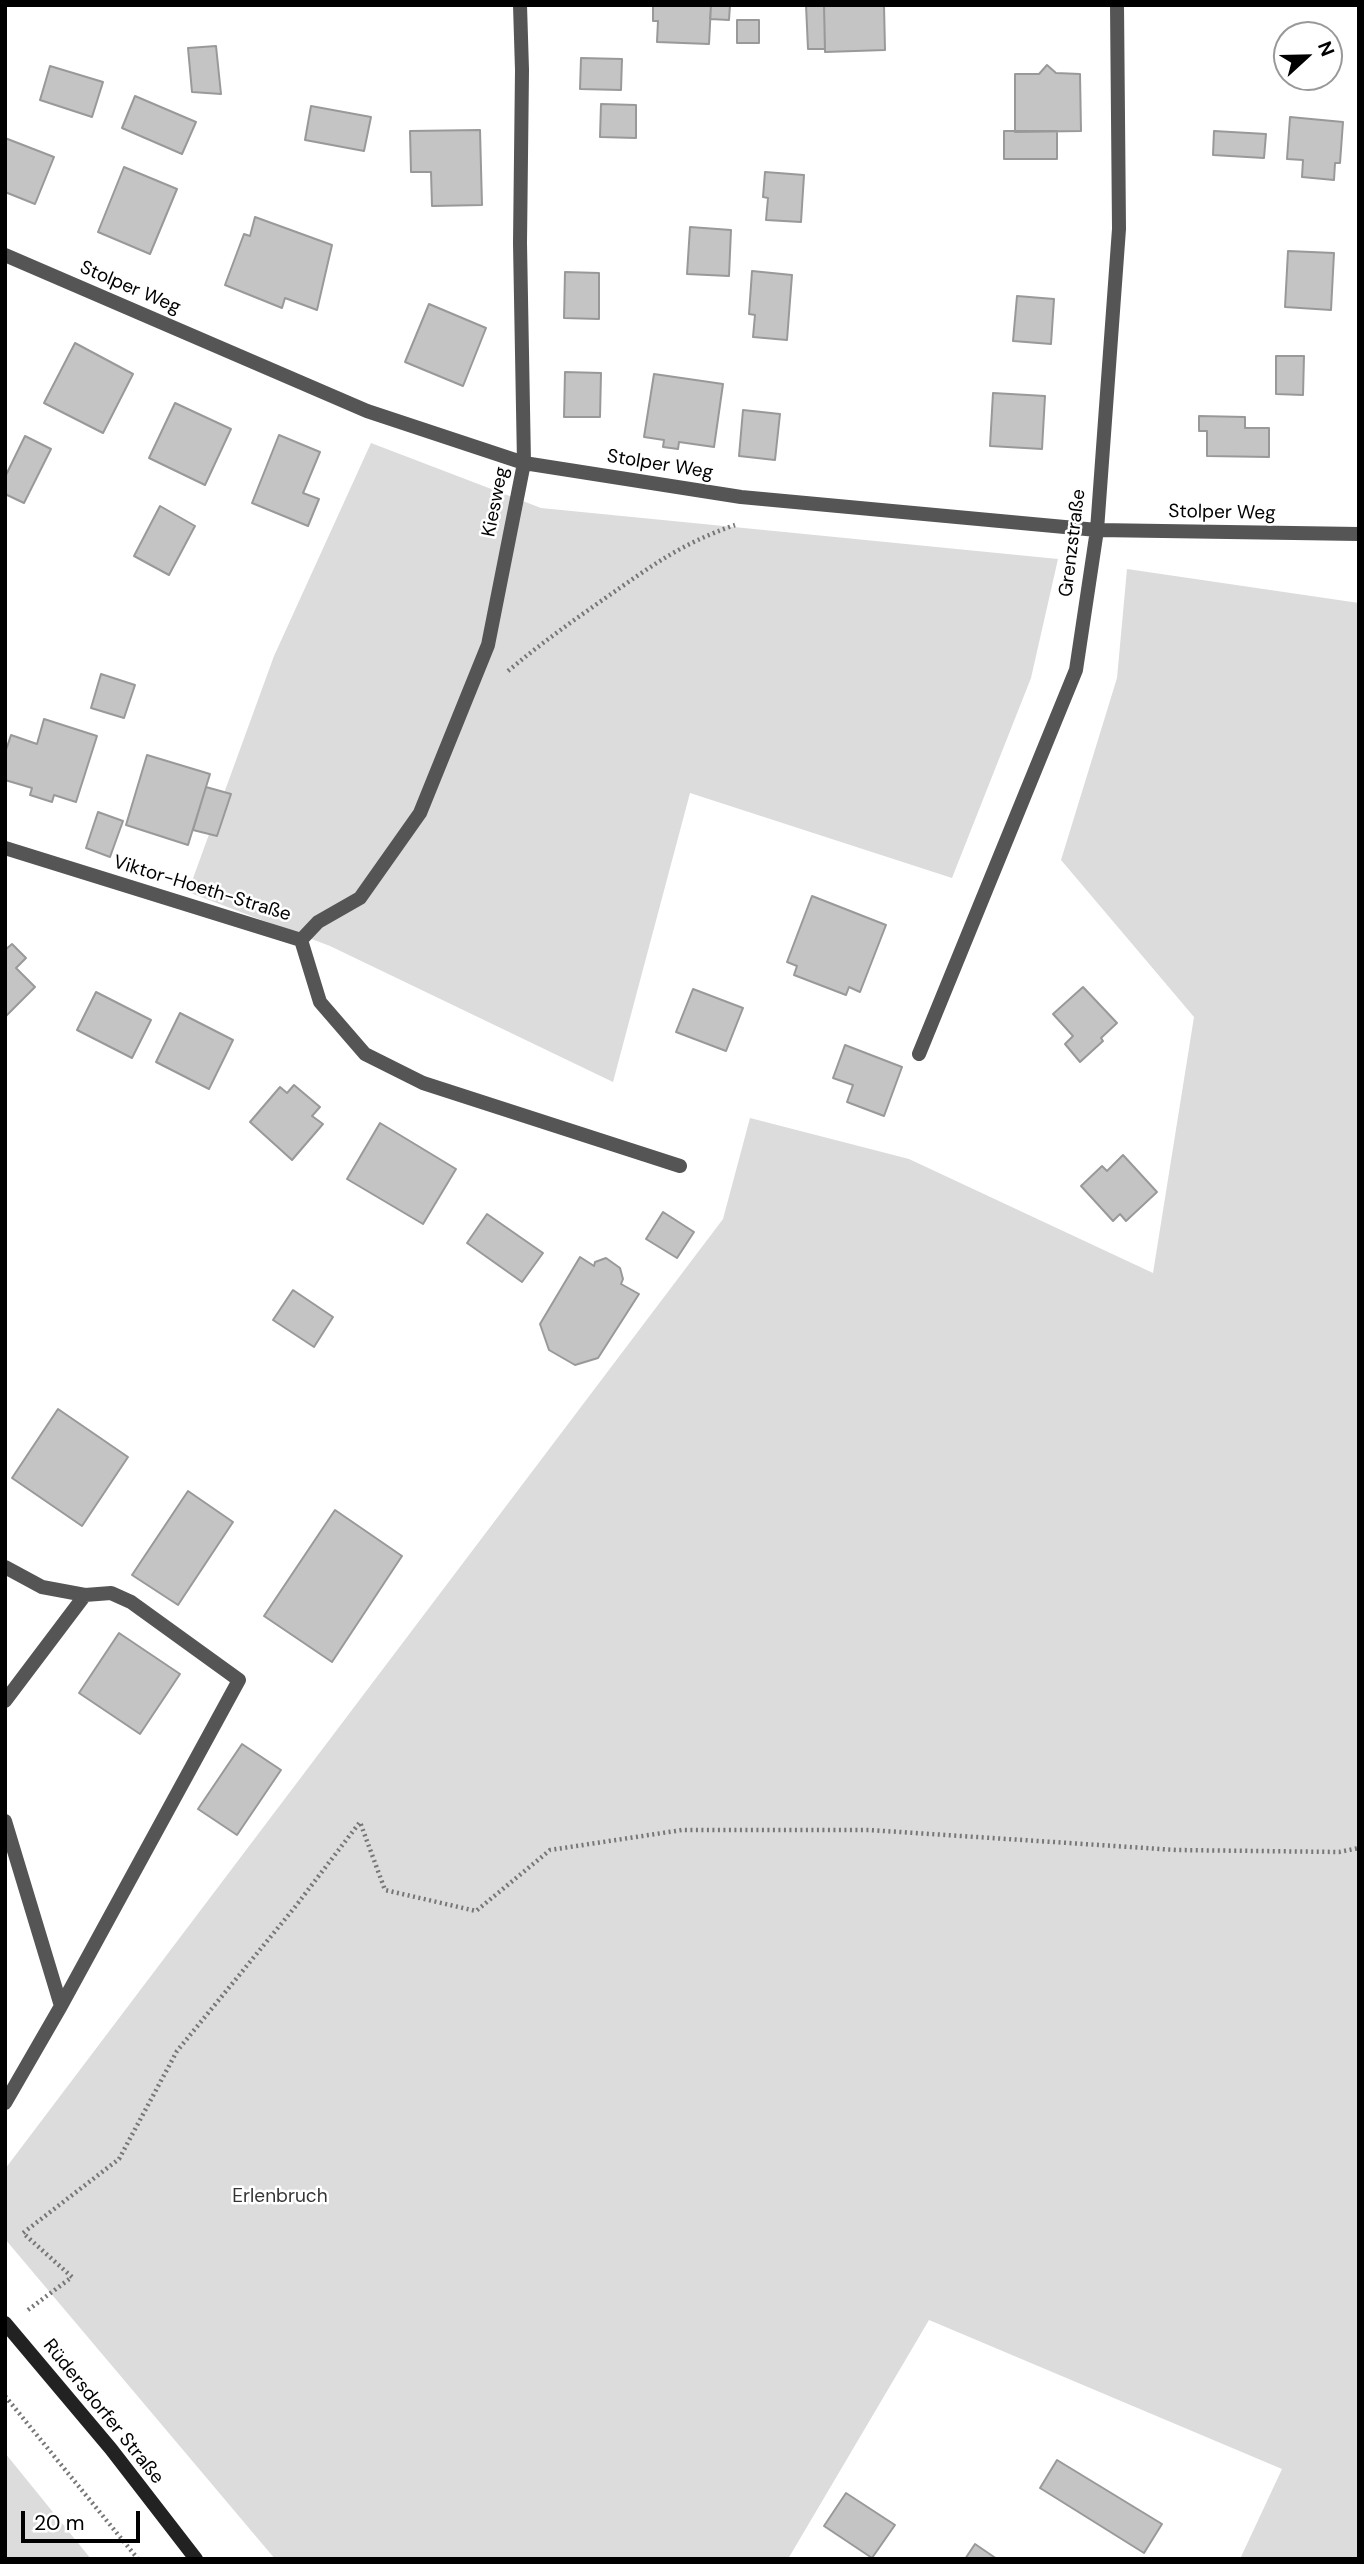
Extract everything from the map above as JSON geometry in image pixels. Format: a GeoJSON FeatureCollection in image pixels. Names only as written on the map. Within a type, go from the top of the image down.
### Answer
{"type":"FeatureCollection","features":[{"type":"Feature","properties":{"kind":"main road","name":"Rüdersdorfer Straße"},"geometry":{"type":"LineString","coordinates":[[6,2324],[111,2449],[196,2559]]}},
{"type":"Feature","properties":{"kind":"street","name":"Kiesweg"},"geometry":{"type":"LineString","coordinates":[[301,940],[318,922],[360,898],[420,813],[488,645],[524,463],[520,243],[523,70],[520,5]]}},
{"type":"Feature","properties":{"kind":"street","name":"Grenzstraße"},"geometry":{"type":"LineString","coordinates":[[919,1054],[1076,670],[1097,530],[1119,229],[1117,5]]}},
{"type":"Feature","properties":{"kind":"street","name":"Stolper Weg"},"geometry":{"type":"LineString","coordinates":[[5,255],[367,411],[524,463],[741,497],[1097,530],[1354,534]]}},
{"type":"Feature","properties":{"kind":"street","name":"Viktor-Hoeth-Straße"},"geometry":{"type":"LineString","coordinates":[[5,848],[301,940],[320,1002],[365,1054],[424,1083],[680,1166]]}},
{"type":"Feature","properties":{"kind":"street"},"geometry":{"type":"LineString","coordinates":[[5,1567],[42,1587],[85,1595],[111,1593],[131,1602],[239,1680],[5,2103]]}},
{"type":"Feature","properties":{"kind":"street"},"geometry":{"type":"LineString","coordinates":[[5,1701],[85,1595]]}},
{"type":"Feature","properties":{"kind":"street"},"geometry":{"type":"LineString","coordinates":[[5,1821],[61,2006]]}},
{"type":"Feature","properties":{"kind":"path"},"geometry":{"type":"LineString","coordinates":[[503,675],[554,633],[657,561],[701,537],[746,522]]}},
{"type":"Feature","properties":{"kind":"path"},"geometry":{"type":"LineString","coordinates":[[6,2324],[72,2277],[23,2233],[119,2159],[177,2051],[295,1907],[360,1822],[385,1890],[476,1911],[550,1850],[682,1830],[869,1830],[1176,1850],[1339,1853],[1359,1848]]}},
{"type":"Feature","properties":{"kind":"path"},"geometry":{"type":"LineString","coordinates":[[5,2396],[138,2559]]}},
{"type":"Feature","properties":{"kind":"green space"},"geometry":{"type":"Polygon","coordinates":[[[371,443],[541,508],[1058,559],[1031,678],[952,878],[690,793],[613,1082],[330,946],[188,892],[274,656],[371,443]]]}},
{"type":"Feature","properties":{"kind":"green space","name":"Erlenbruch"},"geometry":{"type":"Polygon","coordinates":[[[1127,569],[1359,603],[1359,2559],[1240,2559],[1282,2469],[929,2320],[788,2559],[275,2559],[5,2239],[5,2169],[723,1219],[750,1118],[909,1159],[1153,1273],[1194,1017],[1061,860],[1117,678],[1127,569]]]}},
{"type":"Feature","properties":{"kind":"green space"},"geometry":{"type":"Polygon","coordinates":[[[5,2453],[91,2559],[5,2559],[5,2453]]]}},
{"type":"Feature","properties":{"kind":"building"},"geometry":{"type":"Polygon","coordinates":[[[653,5],[711,5],[709,44],[657,42],[658,21],[653,21],[653,5]]]}},
{"type":"Feature","properties":{"kind":"building"},"geometry":{"type":"Polygon","coordinates":[[[711,5],[730,5],[729,20],[710,19],[711,5]]]}},
{"type":"Feature","properties":{"kind":"building"},"geometry":{"type":"Polygon","coordinates":[[[806,5],[824,5],[825,49],[808,49],[806,5]]]}},
{"type":"Feature","properties":{"kind":"building"},"geometry":{"type":"Polygon","coordinates":[[[824,5],[884,5],[885,50],[825,52],[824,5]]]}},
{"type":"Feature","properties":{"kind":"building"},"geometry":{"type":"Polygon","coordinates":[[[737,20],[759,20],[759,43],[737,43],[737,20]]]}},
{"type":"Feature","properties":{"kind":"building"},"geometry":{"type":"Polygon","coordinates":[[[216,46],[221,94],[192,92],[188,48],[216,46]]]}},
{"type":"Feature","properties":{"kind":"building"},"geometry":{"type":"Polygon","coordinates":[[[581,58],[622,59],[621,90],[580,89],[581,58]]]}},
{"type":"Feature","properties":{"kind":"building"},"geometry":{"type":"Polygon","coordinates":[[[1047,65],[1056,73],[1080,74],[1081,131],[1015,132],[1015,74],[1039,74],[1047,65]]]}},
{"type":"Feature","properties":{"kind":"building"},"geometry":{"type":"Polygon","coordinates":[[[50,66],[103,82],[92,117],[40,100],[50,66]]]}},
{"type":"Feature","properties":{"kind":"building"},"geometry":{"type":"Polygon","coordinates":[[[135,96],[196,122],[182,154],[122,128],[135,96]]]}},
{"type":"Feature","properties":{"kind":"building"},"geometry":{"type":"Polygon","coordinates":[[[601,104],[636,105],[636,138],[600,137],[601,104]]]}},
{"type":"Feature","properties":{"kind":"building"},"geometry":{"type":"Polygon","coordinates":[[[311,106],[371,117],[364,151],[305,140],[311,106]]]}},
{"type":"Feature","properties":{"kind":"building"},"geometry":{"type":"Polygon","coordinates":[[[1290,117],[1343,122],[1340,163],[1335,163],[1334,180],[1302,177],[1303,160],[1287,159],[1290,117]]]}},
{"type":"Feature","properties":{"kind":"building"},"geometry":{"type":"Polygon","coordinates":[[[480,130],[482,205],[432,206],[431,172],[411,172],[410,131],[480,130]]]}},
{"type":"Feature","properties":{"kind":"building"},"geometry":{"type":"Polygon","coordinates":[[[1004,131],[1057,131],[1057,159],[1004,159],[1004,131]]]}},
{"type":"Feature","properties":{"kind":"building"},"geometry":{"type":"Polygon","coordinates":[[[1214,131],[1266,134],[1264,158],[1213,155],[1214,131]]]}},
{"type":"Feature","properties":{"kind":"building"},"geometry":{"type":"Polygon","coordinates":[[[5,138],[54,157],[35,204],[5,192],[5,138]]]}},
{"type":"Feature","properties":{"kind":"building"},"geometry":{"type":"Polygon","coordinates":[[[124,167],[177,189],[150,254],[98,232],[124,167]]]}},
{"type":"Feature","properties":{"kind":"building"},"geometry":{"type":"Polygon","coordinates":[[[765,172],[804,175],[801,222],[766,220],[768,198],[763,197],[765,172]]]}},
{"type":"Feature","properties":{"kind":"building"},"geometry":{"type":"Polygon","coordinates":[[[255,217],[332,245],[317,310],[285,298],[282,308],[225,285],[244,234],[250,236],[255,217]]]}},
{"type":"Feature","properties":{"kind":"building"},"geometry":{"type":"Polygon","coordinates":[[[690,227],[731,230],[729,276],[687,274],[690,227]]]}},
{"type":"Feature","properties":{"kind":"building"},"geometry":{"type":"Polygon","coordinates":[[[1288,251],[1334,253],[1331,310],[1285,307],[1288,251]]]}},
{"type":"Feature","properties":{"kind":"building"},"geometry":{"type":"Polygon","coordinates":[[[752,271],[792,275],[787,340],[753,337],[755,315],[749,314],[752,271]]]}},
{"type":"Feature","properties":{"kind":"building"},"geometry":{"type":"Polygon","coordinates":[[[565,272],[599,273],[599,319],[564,318],[565,272]]]}},
{"type":"Feature","properties":{"kind":"building"},"geometry":{"type":"Polygon","coordinates":[[[1017,296],[1054,299],[1051,344],[1013,341],[1017,296]]]}},
{"type":"Feature","properties":{"kind":"building"},"geometry":{"type":"Polygon","coordinates":[[[429,304],[486,328],[463,386],[405,362],[429,304]]]}},
{"type":"Feature","properties":{"kind":"building"},"geometry":{"type":"Polygon","coordinates":[[[75,343],[133,374],[103,433],[44,403],[75,343]]]}},
{"type":"Feature","properties":{"kind":"building"},"geometry":{"type":"Polygon","coordinates":[[[1276,356],[1304,356],[1303,395],[1276,394],[1276,356]]]}},
{"type":"Feature","properties":{"kind":"building"},"geometry":{"type":"Polygon","coordinates":[[[565,372],[601,373],[600,417],[564,417],[565,372]]]}},
{"type":"Feature","properties":{"kind":"building"},"geometry":{"type":"Polygon","coordinates":[[[654,374],[723,384],[714,447],[679,442],[678,449],[663,447],[664,440],[644,437],[654,374]]]}},
{"type":"Feature","properties":{"kind":"building"},"geometry":{"type":"Polygon","coordinates":[[[993,393],[1045,396],[1042,449],[990,446],[993,393]]]}},
{"type":"Feature","properties":{"kind":"building"},"geometry":{"type":"Polygon","coordinates":[[[175,403],[231,429],[205,485],[149,458],[175,403]]]}},
{"type":"Feature","properties":{"kind":"building"},"geometry":{"type":"Polygon","coordinates":[[[743,410],[780,414],[775,460],[739,456],[743,410]]]}},
{"type":"Feature","properties":{"kind":"building"},"geometry":{"type":"Polygon","coordinates":[[[1199,416],[1245,417],[1245,428],[1269,428],[1269,457],[1207,456],[1207,431],[1199,431],[1199,416]]]}},
{"type":"Feature","properties":{"kind":"building"},"geometry":{"type":"Polygon","coordinates":[[[279,435],[320,452],[303,493],[319,499],[308,526],[252,503],[279,435]]]}},
{"type":"Feature","properties":{"kind":"building"},"geometry":{"type":"Polygon","coordinates":[[[25,436],[51,449],[24,503],[5,494],[5,477],[25,436]]]}},
{"type":"Feature","properties":{"kind":"building"},"geometry":{"type":"Polygon","coordinates":[[[160,506],[195,526],[169,575],[134,556],[160,506]]]}},
{"type":"Feature","properties":{"kind":"building"},"geometry":{"type":"Polygon","coordinates":[[[101,674],[135,685],[124,718],[91,708],[101,674]]]}},
{"type":"Feature","properties":{"kind":"building"},"geometry":{"type":"Polygon","coordinates":[[[44,719],[97,736],[76,802],[54,795],[52,802],[30,795],[32,788],[5,780],[5,753],[11,735],[37,744],[44,719]]]}},
{"type":"Feature","properties":{"kind":"building"},"geometry":{"type":"Polygon","coordinates":[[[147,755],[210,774],[188,845],[126,825],[147,755]]]}},
{"type":"Feature","properties":{"kind":"building"},"geometry":{"type":"Polygon","coordinates":[[[206,787],[231,794],[217,836],[193,830],[206,787]]]}},
{"type":"Feature","properties":{"kind":"building"},"geometry":{"type":"Polygon","coordinates":[[[98,812],[123,821],[110,857],[86,848],[98,812]]]}},
{"type":"Feature","properties":{"kind":"building"},"geometry":{"type":"Polygon","coordinates":[[[812,896],[886,925],[860,992],[849,987],[846,995],[794,975],[797,966],[787,962],[812,896]]]}},
{"type":"Feature","properties":{"kind":"building"},"geometry":{"type":"Polygon","coordinates":[[[12,944],[26,958],[16,968],[35,987],[5,1017],[5,950],[12,944]]]}},
{"type":"Feature","properties":{"kind":"building"},"geometry":{"type":"Polygon","coordinates":[[[1083,987],[1117,1023],[1101,1038],[1103,1041],[1080,1062],[1065,1044],[1073,1036],[1053,1014],[1083,987]]]}},
{"type":"Feature","properties":{"kind":"building"},"geometry":{"type":"Polygon","coordinates":[[[693,989],[743,1008],[726,1051],[676,1032],[693,989]]]}},
{"type":"Feature","properties":{"kind":"building"},"geometry":{"type":"Polygon","coordinates":[[[96,992],[151,1020],[132,1058],[77,1030],[96,992]]]}},
{"type":"Feature","properties":{"kind":"building"},"geometry":{"type":"Polygon","coordinates":[[[180,1013],[233,1040],[209,1089],[156,1062],[180,1013]]]}},
{"type":"Feature","properties":{"kind":"building"},"geometry":{"type":"Polygon","coordinates":[[[845,1045],[902,1067],[884,1116],[847,1102],[853,1085],[833,1078],[845,1045]]]}},
{"type":"Feature","properties":{"kind":"building"},"geometry":{"type":"Polygon","coordinates":[[[294,1085],[320,1107],[312,1116],[323,1124],[292,1160],[250,1122],[280,1087],[287,1093],[294,1085]]]}},
{"type":"Feature","properties":{"kind":"building"},"geometry":{"type":"Polygon","coordinates":[[[380,1123],[456,1169],[423,1224],[347,1179],[380,1123]]]}},
{"type":"Feature","properties":{"kind":"building"},"geometry":{"type":"Polygon","coordinates":[[[1123,1155],[1157,1192],[1126,1221],[1120,1214],[1113,1221],[1081,1186],[1102,1166],[1107,1171],[1123,1155]]]}},
{"type":"Feature","properties":{"kind":"building"},"geometry":{"type":"Polygon","coordinates":[[[663,1212],[694,1232],[677,1258],[646,1239],[663,1212]]]}},
{"type":"Feature","properties":{"kind":"building"},"geometry":{"type":"Polygon","coordinates":[[[487,1214],[543,1253],[522,1282],[467,1243],[487,1214]]]}},
{"type":"Feature","properties":{"kind":"building"},"geometry":{"type":"Polygon","coordinates":[[[580,1257],[594,1266],[595,1262],[606,1258],[620,1268],[623,1279],[621,1284],[639,1294],[598,1358],[575,1365],[549,1350],[540,1324],[580,1257]]]}},
{"type":"Feature","properties":{"kind":"building"},"geometry":{"type":"Polygon","coordinates":[[[293,1290],[333,1317],[314,1347],[273,1320],[293,1290]]]}},
{"type":"Feature","properties":{"kind":"building"},"geometry":{"type":"Polygon","coordinates":[[[58,1409],[128,1457],[82,1526],[12,1478],[58,1409]]]}},
{"type":"Feature","properties":{"kind":"building"},"geometry":{"type":"Polygon","coordinates":[[[188,1491],[233,1522],[178,1605],[132,1575],[188,1491]]]}},
{"type":"Feature","properties":{"kind":"building"},"geometry":{"type":"Polygon","coordinates":[[[335,1510],[402,1556],[332,1662],[264,1616],[335,1510]]]}},
{"type":"Feature","properties":{"kind":"building"},"geometry":{"type":"Polygon","coordinates":[[[119,1633],[180,1674],[140,1734],[79,1693],[119,1633]]]}},
{"type":"Feature","properties":{"kind":"building"},"geometry":{"type":"Polygon","coordinates":[[[242,1744],[281,1770],[237,1835],[198,1809],[242,1744]]]}},
{"type":"Feature","properties":{"kind":"building"},"geometry":{"type":"Polygon","coordinates":[[[1057,2460],[1162,2524],[1144,2553],[1040,2488],[1057,2460]]]}},
{"type":"Feature","properties":{"kind":"building"},"geometry":{"type":"Polygon","coordinates":[[[846,2493],[895,2525],[872,2558],[824,2526],[846,2493]]]}},
{"type":"Feature","properties":{"kind":"building"},"geometry":{"type":"Polygon","coordinates":[[[975,2544],[997,2559],[965,2559],[975,2544]]]}}]}
